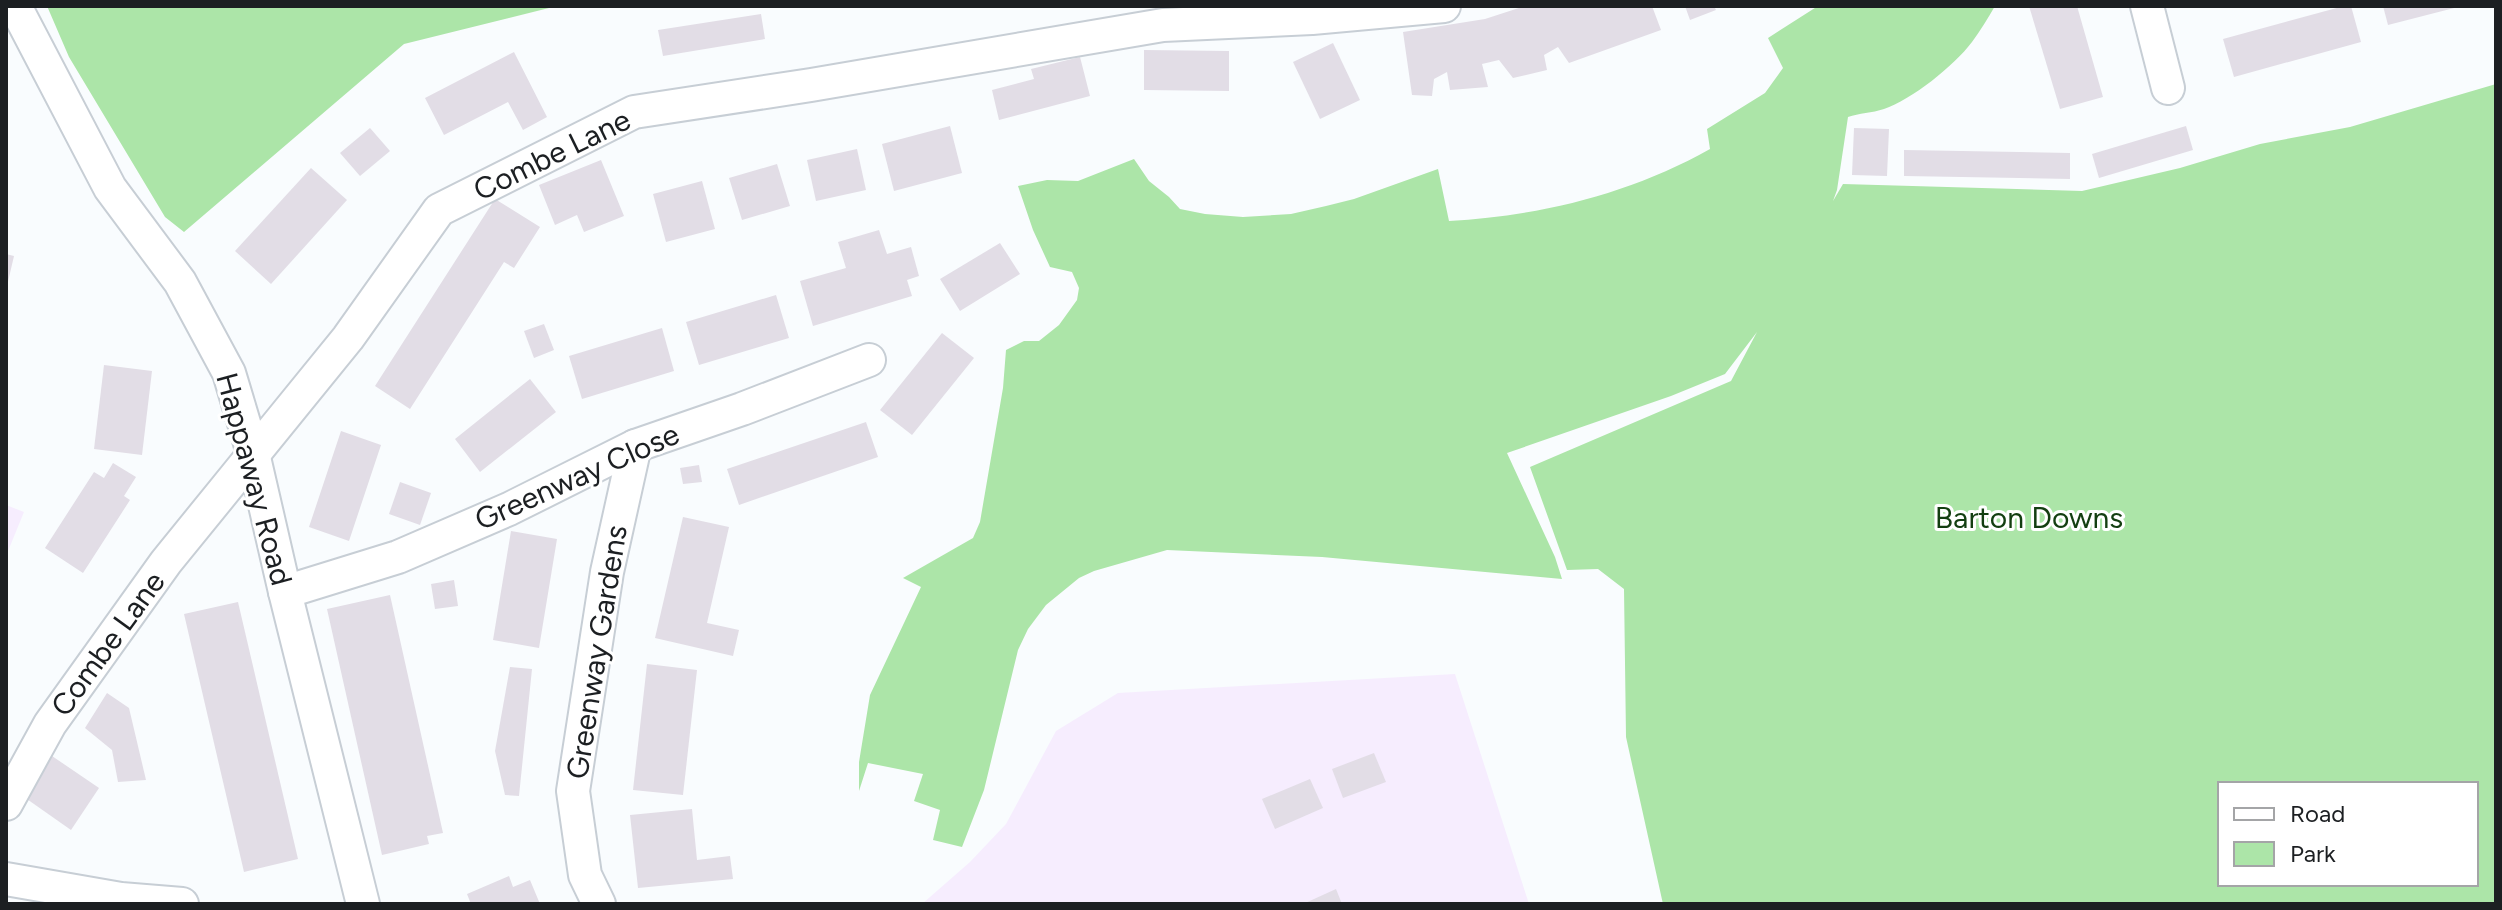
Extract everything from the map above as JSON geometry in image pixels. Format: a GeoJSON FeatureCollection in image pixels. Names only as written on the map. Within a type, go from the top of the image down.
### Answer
{"type":"FeatureCollection","features":[{"type":"Feature","properties":{"kind":"street","name":"Happaway Road"},"geometry":{"type":"LineString","coordinates":[[15,6],[110,188],[180,282],[229,373],[253,453],[363,904]]}},
{"type":"Feature","properties":{"kind":"street","name":"Combe Lane"},"geometry":{"type":"LineString","coordinates":[[6,804],[50,724],[166,562],[348,338],[439,210],[634,112],[1163,25],[1312,18],[1444,6]]}},
{"type":"Feature","properties":{"kind":"street"},"geometry":{"type":"LineString","coordinates":[[2147,6],[2168,88]]}},
{"type":"Feature","properties":{"kind":"street","name":"Greenway Close"},"geometry":{"type":"LineString","coordinates":[[285,592],[398,557],[509,509],[635,446],[869,360]]}},
{"type":"Feature","properties":{"kind":"street","name":"Greenway Gardens"},"geometry":{"type":"LineString","coordinates":[[599,904],[585,875],[573,791],[607,572],[635,446]]}},
{"type":"Feature","properties":{"kind":"street"},"geometry":{"type":"LineString","coordinates":[[23,889],[182,904]]}},
{"type":"Feature","properties":{"kind":"shaded area"},"geometry":{"type":"Polygon","coordinates":[[[6,505],[24,512],[6,556],[6,505]]]}},
{"type":"Feature","properties":{"kind":"shaded area"},"geometry":{"type":"Polygon","coordinates":[[[1455,674],[1529,904],[922,904],[970,862],[1006,824],[1056,731],[1118,693],[1455,674]]]}},
{"type":"Feature","properties":{"kind":"green space"},"geometry":{"type":"Polygon","coordinates":[[[47,6],[557,6],[404,44],[184,232],[165,217],[69,57],[47,6]]]}},
{"type":"Feature","properties":{"kind":"green space","name":"Barton Downs"},"geometry":{"type":"Polygon","coordinates":[[[1818,6],[1995,6],[1964,51],[1931,81],[1895,105],[1848,117],[1833,201],[1843,184],[2082,191],[2180,168],[2260,144],[2350,127],[2496,84],[2496,904],[1663,904],[1626,737],[1624,589],[1598,569],[1567,570],[1530,467],[1731,381],[1757,332],[1725,374],[1507,453],[1562,579],[1322,557],[1167,550],[1094,571],[1079,578],[1046,605],[1028,629],[1018,650],[984,790],[962,847],[933,840],[940,810],[914,801],[923,774],[868,763],[859,791],[859,762],[870,695],[921,587],[903,578],[973,538],[980,522],[1003,388],[1006,350],[1024,341],[1039,341],[1059,325],[1077,300],[1079,288],[1072,272],[1050,267],[1018,186],[1047,180],[1078,181],[1134,159],[1149,181],[1180,209],[1243,217],[1291,214],[1326,206],[1438,169],[1449,221],[1517,214],[1616,190],[1648,179],[1710,149],[1707,129],[1765,93],[1783,68],[1768,38],[1818,6]]]}},
{"type":"Feature","properties":{"kind":"building"},"geometry":{"type":"Polygon","coordinates":[[[1525,6],[1652,6],[1661,30],[1569,63],[1558,47],[1544,55],[1547,70],[1513,78],[1499,60],[1482,64],[1488,87],[1450,90],[1447,72],[1434,79],[1432,96],[1412,95],[1403,32],[1485,19],[1525,6]]]}},
{"type":"Feature","properties":{"kind":"building"},"geometry":{"type":"Polygon","coordinates":[[[1685,6],[1714,6],[1716,10],[1690,20],[1685,6]]]}},
{"type":"Feature","properties":{"kind":"building"},"geometry":{"type":"Polygon","coordinates":[[[2029,6],[2077,6],[2103,97],[2060,109],[2029,6]]]}},
{"type":"Feature","properties":{"kind":"building"},"geometry":{"type":"Polygon","coordinates":[[[2351,6],[2361,42],[2234,77],[2223,39],[2351,6]]]}},
{"type":"Feature","properties":{"kind":"building"},"geometry":{"type":"Polygon","coordinates":[[[2383,6],[2458,6],[2458,7],[2388,25],[2383,6]]]}},
{"type":"Feature","properties":{"kind":"building"},"geometry":{"type":"Polygon","coordinates":[[[761,14],[765,39],[663,56],[658,30],[761,14]]]}},
{"type":"Feature","properties":{"kind":"building"},"geometry":{"type":"Polygon","coordinates":[[[1333,43],[1360,100],[1320,119],[1293,62],[1333,43]]]}},
{"type":"Feature","properties":{"kind":"building"},"geometry":{"type":"Polygon","coordinates":[[[1144,50],[1229,51],[1229,91],[1144,90],[1144,50]]]}},
{"type":"Feature","properties":{"kind":"building"},"geometry":{"type":"Polygon","coordinates":[[[514,52],[547,117],[523,130],[508,102],[444,135],[425,98],[514,52]]]}},
{"type":"Feature","properties":{"kind":"building"},"geometry":{"type":"Polygon","coordinates":[[[1080,57],[1090,96],[999,120],[992,90],[1034,79],[1031,69],[1080,57]]]}},
{"type":"Feature","properties":{"kind":"building"},"geometry":{"type":"Polygon","coordinates":[[[950,126],[962,173],[894,191],[882,144],[950,126]]]}},
{"type":"Feature","properties":{"kind":"building"},"geometry":{"type":"Polygon","coordinates":[[[2186,126],[2193,150],[2099,178],[2092,154],[2186,126]]]}},
{"type":"Feature","properties":{"kind":"building"},"geometry":{"type":"Polygon","coordinates":[[[370,128],[390,151],[360,176],[340,153],[370,128]]]}},
{"type":"Feature","properties":{"kind":"building"},"geometry":{"type":"Polygon","coordinates":[[[1854,128],[1889,129],[1887,176],[1852,175],[1854,128]]]}},
{"type":"Feature","properties":{"kind":"building"},"geometry":{"type":"Polygon","coordinates":[[[857,149],[866,190],[816,201],[807,160],[857,149]]]}},
{"type":"Feature","properties":{"kind":"building"},"geometry":{"type":"Polygon","coordinates":[[[1904,150],[2070,153],[2070,179],[1904,176],[1904,150]]]}},
{"type":"Feature","properties":{"kind":"building"},"geometry":{"type":"Polygon","coordinates":[[[601,160],[624,216],[584,232],[577,215],[555,225],[539,185],[601,160]]]}},
{"type":"Feature","properties":{"kind":"building"},"geometry":{"type":"Polygon","coordinates":[[[777,164],[790,206],[742,220],[729,178],[777,164]]]}},
{"type":"Feature","properties":{"kind":"building"},"geometry":{"type":"Polygon","coordinates":[[[311,168],[347,200],[271,284],[235,251],[311,168]]]}},
{"type":"Feature","properties":{"kind":"building"},"geometry":{"type":"Polygon","coordinates":[[[702,181],[715,229],[666,242],[653,194],[702,181]]]}},
{"type":"Feature","properties":{"kind":"building"},"geometry":{"type":"Polygon","coordinates":[[[495,199],[540,227],[514,268],[504,262],[410,409],[375,386],[495,199]]]}},
{"type":"Feature","properties":{"kind":"building"},"geometry":{"type":"Polygon","coordinates":[[[879,230],[887,254],[911,247],[919,276],[907,280],[912,296],[813,326],[800,281],[846,268],[838,242],[879,230]]]}},
{"type":"Feature","properties":{"kind":"building"},"geometry":{"type":"Polygon","coordinates":[[[1000,243],[1020,274],[960,311],[940,279],[1000,243]]]}},
{"type":"Feature","properties":{"kind":"building"},"geometry":{"type":"Polygon","coordinates":[[[6,254],[14,256],[7,286],[6,286],[6,254]]]}},
{"type":"Feature","properties":{"kind":"building"},"geometry":{"type":"Polygon","coordinates":[[[776,295],[789,338],[699,365],[686,322],[776,295]]]}},
{"type":"Feature","properties":{"kind":"building"},"geometry":{"type":"Polygon","coordinates":[[[544,324],[554,350],[534,358],[524,331],[544,324]]]}},
{"type":"Feature","properties":{"kind":"building"},"geometry":{"type":"Polygon","coordinates":[[[662,328],[674,371],[582,399],[569,356],[662,328]]]}},
{"type":"Feature","properties":{"kind":"building"},"geometry":{"type":"Polygon","coordinates":[[[942,333],[974,358],[912,435],[880,410],[942,333]]]}},
{"type":"Feature","properties":{"kind":"building"},"geometry":{"type":"Polygon","coordinates":[[[104,365],[152,371],[142,455],[94,449],[104,365]]]}},
{"type":"Feature","properties":{"kind":"building"},"geometry":{"type":"Polygon","coordinates":[[[530,379],[556,412],[480,472],[455,439],[530,379]]]}},
{"type":"Feature","properties":{"kind":"building"},"geometry":{"type":"Polygon","coordinates":[[[866,422],[878,457],[739,505],[727,469],[866,422]]]}},
{"type":"Feature","properties":{"kind":"building"},"geometry":{"type":"Polygon","coordinates":[[[341,431],[381,445],[349,541],[309,527],[341,431]]]}},
{"type":"Feature","properties":{"kind":"building"},"geometry":{"type":"Polygon","coordinates":[[[113,463],[136,477],[124,496],[130,500],[83,573],[45,548],[94,472],[104,478],[113,463]]]}},
{"type":"Feature","properties":{"kind":"building"},"geometry":{"type":"Polygon","coordinates":[[[699,465],[702,482],[683,484],[680,468],[699,465]]]}},
{"type":"Feature","properties":{"kind":"building"},"geometry":{"type":"Polygon","coordinates":[[[400,482],[431,493],[420,525],[389,514],[400,482]]]}},
{"type":"Feature","properties":{"kind":"building"},"geometry":{"type":"Polygon","coordinates":[[[683,517],[729,527],[707,623],[739,630],[733,656],[655,638],[683,517]]]}},
{"type":"Feature","properties":{"kind":"building"},"geometry":{"type":"Polygon","coordinates":[[[511,531],[557,539],[539,648],[493,640],[511,531]]]}},
{"type":"Feature","properties":{"kind":"building"},"geometry":{"type":"Polygon","coordinates":[[[454,580],[458,606],[435,609],[431,584],[454,580]]]}},
{"type":"Feature","properties":{"kind":"building"},"geometry":{"type":"Polygon","coordinates":[[[390,595],[443,833],[427,836],[429,844],[382,855],[327,609],[390,595]]]}},
{"type":"Feature","properties":{"kind":"building"},"geometry":{"type":"Polygon","coordinates":[[[238,602],[298,859],[244,872],[184,614],[238,602]]]}},
{"type":"Feature","properties":{"kind":"building"},"geometry":{"type":"Polygon","coordinates":[[[647,664],[697,670],[683,795],[633,790],[647,664]]]}},
{"type":"Feature","properties":{"kind":"building"},"geometry":{"type":"Polygon","coordinates":[[[510,667],[532,669],[519,796],[505,795],[495,751],[510,667]]]}},
{"type":"Feature","properties":{"kind":"building"},"geometry":{"type":"Polygon","coordinates":[[[107,693],[129,708],[146,780],[118,782],[112,750],[85,728],[107,693]]]}},
{"type":"Feature","properties":{"kind":"building"},"geometry":{"type":"Polygon","coordinates":[[[1374,753],[1386,782],[1343,798],[1332,769],[1374,753]]]}},
{"type":"Feature","properties":{"kind":"building"},"geometry":{"type":"Polygon","coordinates":[[[52,756],[99,788],[71,830],[24,797],[52,756]]]}},
{"type":"Feature","properties":{"kind":"building"},"geometry":{"type":"Polygon","coordinates":[[[1310,779],[1323,808],[1275,829],[1262,799],[1310,779]]]}},
{"type":"Feature","properties":{"kind":"building"},"geometry":{"type":"Polygon","coordinates":[[[692,809],[697,860],[730,856],[733,879],[638,888],[630,815],[692,809]]]}},
{"type":"Feature","properties":{"kind":"building"},"geometry":{"type":"Polygon","coordinates":[[[509,876],[513,887],[530,880],[540,904],[471,904],[467,894],[509,876]]]}},
{"type":"Feature","properties":{"kind":"building"},"geometry":{"type":"Polygon","coordinates":[[[1336,889],[1342,904],[1303,904],[1336,889]]]}}]}
